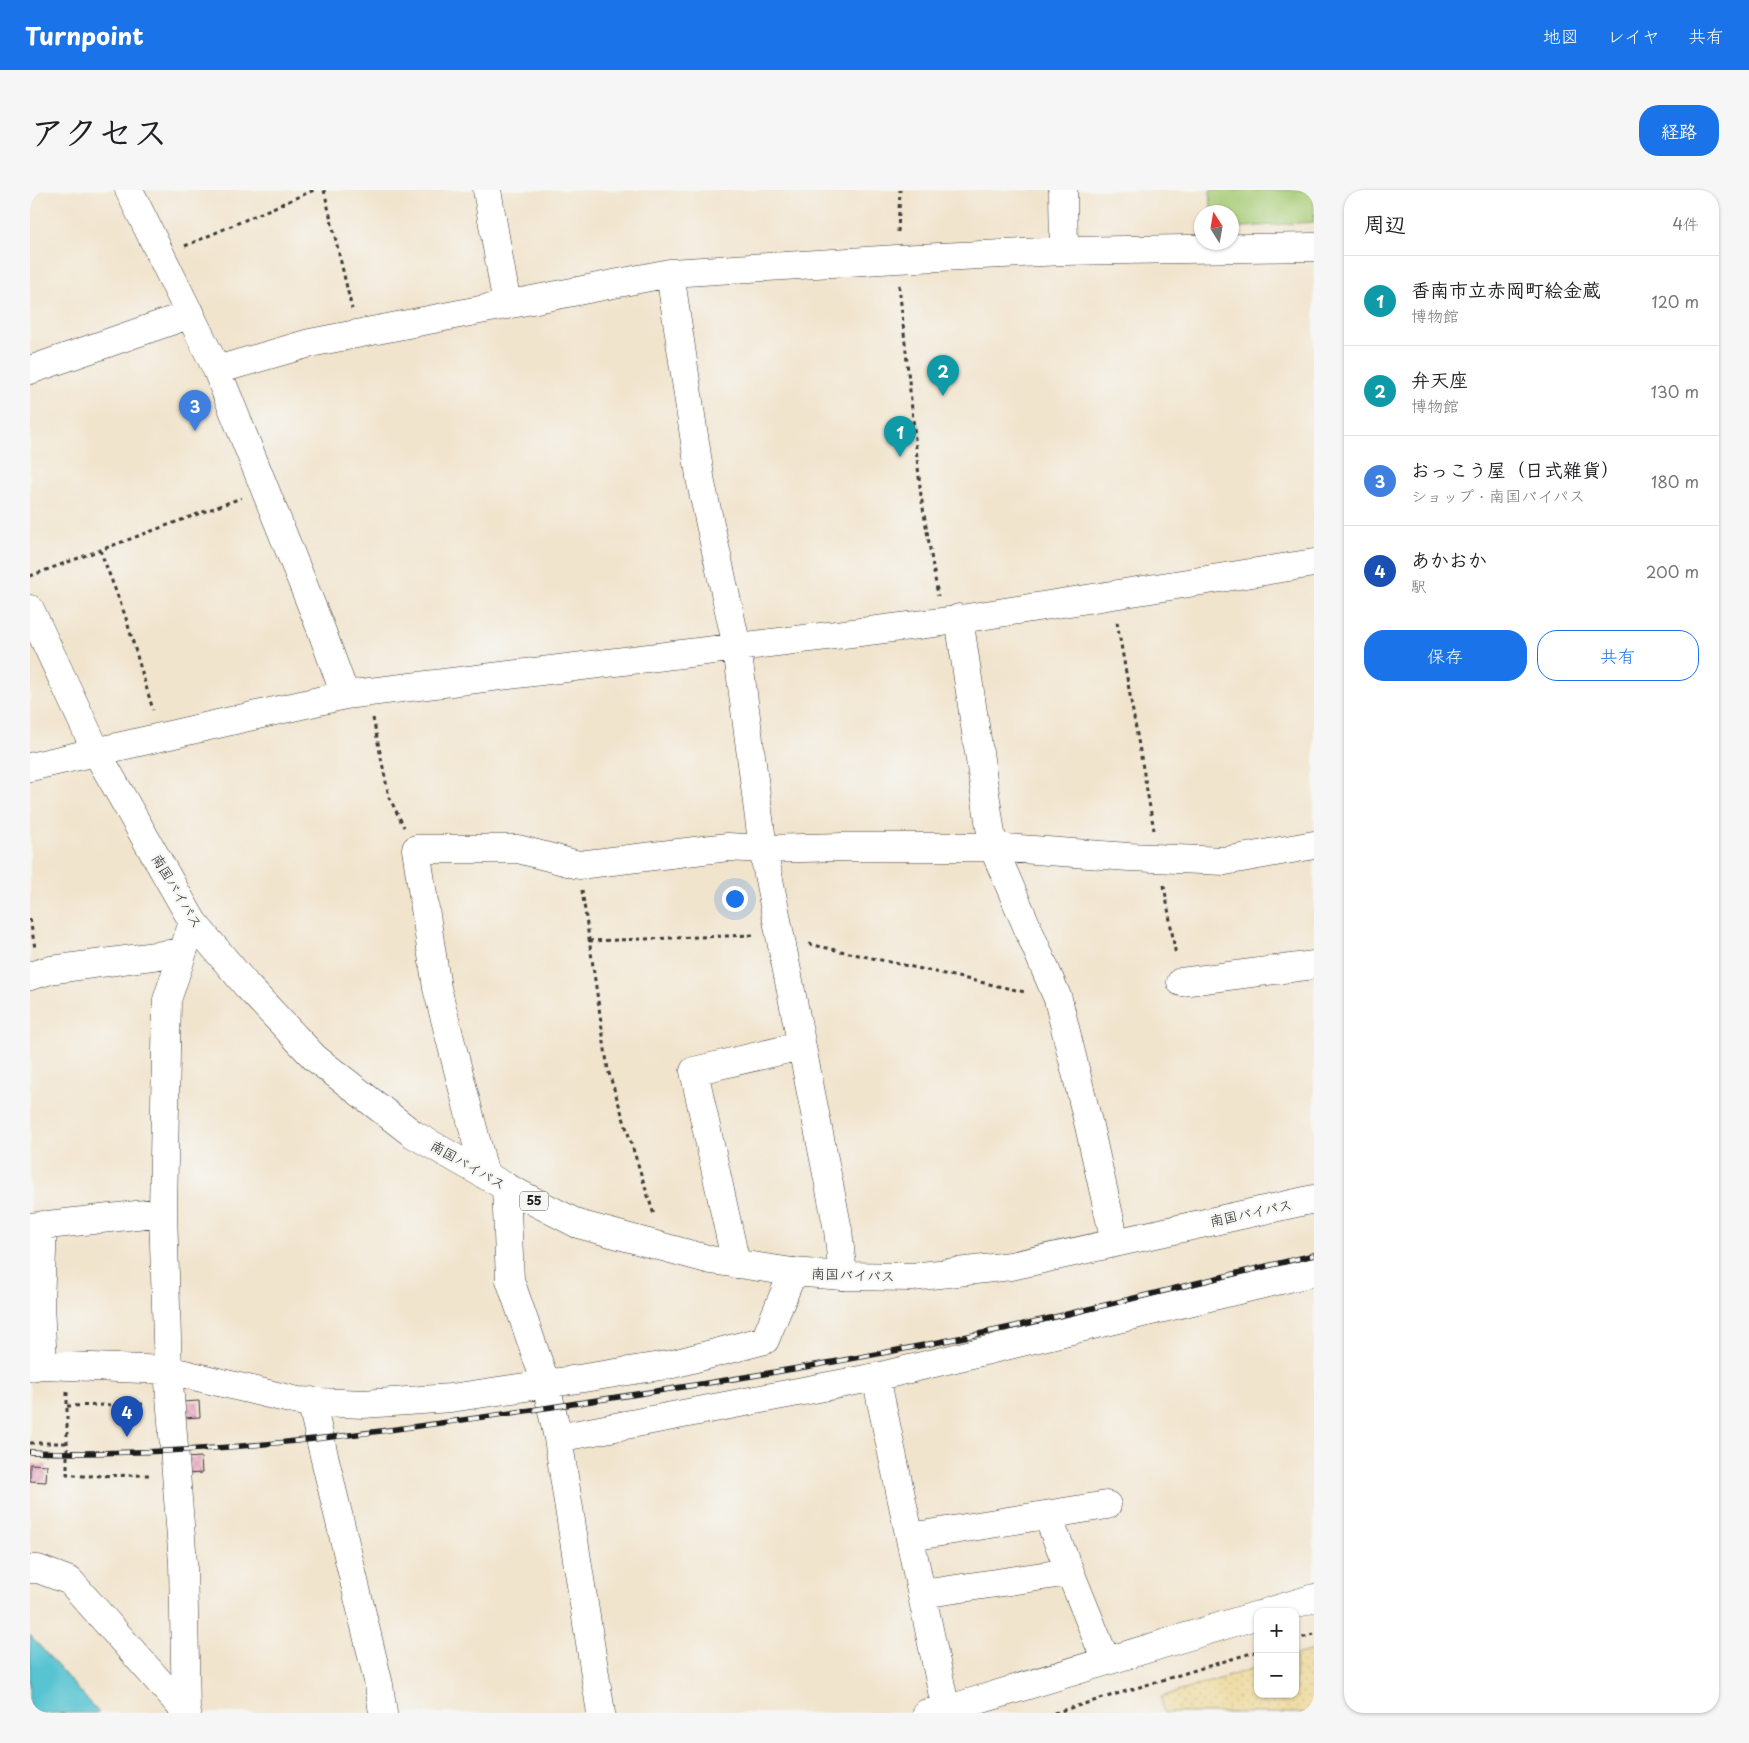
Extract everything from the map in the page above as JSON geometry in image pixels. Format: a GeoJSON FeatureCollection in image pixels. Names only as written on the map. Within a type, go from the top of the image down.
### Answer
{"type":"FeatureCollection","features":[{"type":"Feature","properties":{"kind":"main road"},"geometry":{"type":"LineString","coordinates":[[129,190],[217,370],[321,630],[357,694]]}},
{"type":"Feature","properties":{"kind":"main road"},"geometry":{"type":"LineString","coordinates":[[487,190],[507,305]]}},
{"type":"Feature","properties":{"kind":"main road"},"geometry":{"type":"LineString","coordinates":[[1063,190],[1064,251]]}},
{"type":"Feature","properties":{"kind":"main road"},"geometry":{"type":"LineString","coordinates":[[217,370],[310,343],[670,273],[897,258],[1064,251],[1314,247]]}},
{"type":"Feature","properties":{"kind":"main road"},"geometry":{"type":"LineString","coordinates":[[670,273],[702,483],[737,647],[763,849],[838,1230],[843,1276]]}},
{"type":"Feature","properties":{"kind":"main road"},"geometry":{"type":"LineString","coordinates":[[30,370],[191,314]]}},
{"type":"Feature","properties":{"kind":"main road"},"geometry":{"type":"LineString","coordinates":[[30,767],[357,694],[951,620],[1314,563]]}},
{"type":"Feature","properties":{"kind":"main road","name":"南国バイパス"},"geometry":{"type":"LineString","coordinates":[[30,609],[97,752],[192,922],[247,986],[315,1058],[413,1134],[496,1181],[578,1224],[710,1260],[793,1272],[843,1276],[912,1277],[1011,1266],[1314,1199]]}},
{"type":"Feature","properties":{"kind":"main road"},"geometry":{"type":"LineString","coordinates":[[951,620],[993,847],[1058,999],[1090,1126],[1115,1242]]}},
{"type":"Feature","properties":{"kind":"main road"},"geometry":{"type":"LineString","coordinates":[[601,1713],[558,1438],[546,1384],[510,1280],[496,1181],[437,988],[416,850],[518,849],[579,865],[728,847],[763,849],[993,847],[1225,861],[1314,845]]}},
{"type":"Feature","properties":{"kind":"main road"},"geometry":{"type":"LineString","coordinates":[[186,1712],[183,1563],[168,1370],[164,1212],[167,1000],[192,922]]}},
{"type":"Feature","properties":{"kind":"main road"},"geometry":{"type":"LineString","coordinates":[[30,976],[50,970],[183,952]]}},
{"type":"Feature","properties":{"kind":"main road"},"geometry":{"type":"LineString","coordinates":[[1180,982],[1314,965]]}},
{"type":"Feature","properties":{"kind":"main road"},"geometry":{"type":"LineString","coordinates":[[736,1264],[694,1071],[801,1046]]}},
{"type":"Feature","properties":{"kind":"main road"},"geometry":{"type":"LineString","coordinates":[[164,1212],[37,1226],[40,1304],[47,1366],[168,1370],[298,1401],[363,1404],[451,1398],[673,1364],[765,1340],[793,1272]]}},
{"type":"Feature","properties":{"kind":"main road"},"geometry":{"type":"LineString","coordinates":[[558,1438],[876,1377],[1314,1272]]}},
{"type":"Feature","properties":{"kind":"main road"},"geometry":{"type":"LineString","coordinates":[[876,1377],[922,1594],[937,1711],[1254,1616]]}},
{"type":"Feature","properties":{"kind":"main road"},"geometry":{"type":"LineString","coordinates":[[311,1401],[379,1685],[383,1713]]}},
{"type":"Feature","properties":{"kind":"main road"},"geometry":{"type":"LineString","coordinates":[[910,1537],[1107,1505]]}},
{"type":"Feature","properties":{"kind":"main road"},"geometry":{"type":"LineString","coordinates":[[1047,1515],[1106,1661]]}},
{"type":"Feature","properties":{"kind":"main road"},"geometry":{"type":"LineString","coordinates":[[30,1569],[38,1569],[70,1582],[186,1712]]}},
{"type":"Feature","properties":{"kind":"main road"},"geometry":{"type":"LineString","coordinates":[[922,1594],[1070,1572]]}},
{"type":"Feature","properties":{"kind":"main road"},"geometry":{"type":"LineString","coordinates":[[1281,1608],[1314,1598]]}},
{"type":"Feature","properties":{"kind":"path"},"geometry":{"type":"LineString","coordinates":[[162,256],[314,190]]}},
{"type":"Feature","properties":{"kind":"path"},"geometry":{"type":"LineString","coordinates":[[324,190],[358,334]]}},
{"type":"Feature","properties":{"kind":"path"},"geometry":{"type":"LineString","coordinates":[[900,190],[897,258],[921,496],[951,620]]}},
{"type":"Feature","properties":{"kind":"path"},"geometry":{"type":"LineString","coordinates":[[30,576],[265,489]]}},
{"type":"Feature","properties":{"kind":"path"},"geometry":{"type":"LineString","coordinates":[[100,550],[126,615],[161,738]]}},
{"type":"Feature","properties":{"kind":"path"},"geometry":{"type":"LineString","coordinates":[[1112,594],[1180,982]]}},
{"type":"Feature","properties":{"kind":"path"},"geometry":{"type":"LineString","coordinates":[[357,694],[390,797],[416,850]]}},
{"type":"Feature","properties":{"kind":"path"},"geometry":{"type":"LineString","coordinates":[[579,865],[608,1070],[664,1248]]}},
{"type":"Feature","properties":{"kind":"path"},"geometry":{"type":"LineString","coordinates":[[589,941],[750,935],[780,938],[1058,999]]}},
{"type":"Feature","properties":{"kind":"path"},"geometry":{"type":"LineString","coordinates":[[47,1366],[67,1406],[68,1474],[82,1476],[151,1475]]}},
{"type":"Feature","properties":{"kind":"path"},"geometry":{"type":"LineString","coordinates":[[67,1406],[146,1404]]}},
{"type":"Feature","properties":{"kind":"path"},"geometry":{"type":"LineString","coordinates":[[30,1443],[67,1443]]}},
{"type":"Feature","properties":{"kind":"path"},"geometry":{"type":"LineString","coordinates":[[1299,1639],[1314,1634]]}},
{"type":"Feature","properties":{"kind":"path"},"geometry":{"type":"LineString","coordinates":[[1054,1713],[1254,1652]]}},
{"type":"Feature","properties":{"kind":"sand"},"geometry":{"type":"Polygon","coordinates":[[[1314,1650],[1314,1713],[1164,1713],[1161,1697],[1254,1668],[1254,1698],[1299,1698],[1299,1654],[1314,1650]]]}},
{"type":"Feature","properties":{"kind":"green space"},"geometry":{"type":"Polygon","coordinates":[[[1210,190],[1314,190],[1314,222],[1239,227],[1239,205],[1211,205],[1210,190]]]}},
{"type":"Feature","properties":{"kind":"water"},"geometry":{"type":"Polygon","coordinates":[[[30,1635],[99,1713],[30,1713],[30,1635]]]}},
{"type":"Feature","properties":{"kind":"building"},"geometry":{"type":"Polygon","coordinates":[[[199,1401],[200,1417],[166,1419],[166,1403],[199,1401]]]}},
{"type":"Feature","properties":{"kind":"building"},"geometry":{"type":"Polygon","coordinates":[[[201,1457],[202,1473],[170,1475],[170,1459],[201,1457]]]}},
{"type":"Feature","properties":{"kind":"building"},"geometry":{"type":"Polygon","coordinates":[[[30,1464],[47,1465],[46,1482],[30,1481],[30,1464]]]}},
{"type":"Feature","properties":{"kind":"railway"},"geometry":{"type":"LineString","coordinates":[[30,1452],[94,1453],[222,1448],[349,1435],[538,1409],[771,1373],[944,1341],[1041,1320],[1314,1255]]}},
{"type":"Feature","properties":{"kind":"place","name":"弁天座"},"geometry":{"type":"Point","coordinates":[943,396]}},
{"type":"Feature","properties":{"kind":"place","name":"おっこう屋（日式雜貨）"},"geometry":{"type":"Point","coordinates":[195,431]}},
{"type":"Feature","properties":{"kind":"place","name":"香南市立赤岡町絵金蔵"},"geometry":{"type":"Point","coordinates":[900,457]}},
{"type":"Feature","properties":{"kind":"place","name":"あかおか"},"geometry":{"type":"Point","coordinates":[127,1437]}}]}
